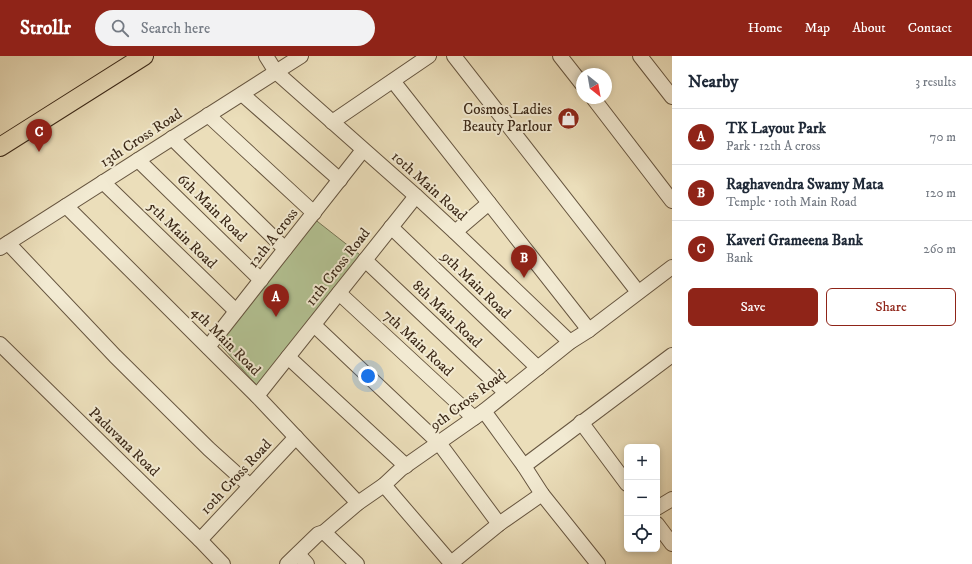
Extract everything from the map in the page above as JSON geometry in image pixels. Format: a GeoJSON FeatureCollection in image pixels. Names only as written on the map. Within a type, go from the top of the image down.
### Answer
{"type":"FeatureCollection","features":[{"type":"Feature","properties":{"kind":"main road"},"geometry":{"type":"LineString","coordinates":[[0,147],[144,56]]}},
{"type":"Feature","properties":{"kind":"street","name":"10th Main Road"},"geometry":{"type":"LineString","coordinates":[[266,56],[276,72],[416,196],[570,342]]}},
{"type":"Feature","properties":{"kind":"street","name":"13th Cross Road"},"geometry":{"type":"LineString","coordinates":[[4,246],[301,56]]}},
{"type":"Feature","properties":{"kind":"street"},"geometry":{"type":"LineString","coordinates":[[332,122],[429,56]]}},
{"type":"Feature","properties":{"kind":"street"},"geometry":{"type":"LineString","coordinates":[[454,56],[638,292]]}},
{"type":"Feature","properties":{"kind":"street"},"geometry":{"type":"LineString","coordinates":[[560,56],[576,76]]}},
{"type":"Feature","properties":{"kind":"street"},"geometry":{"type":"LineString","coordinates":[[640,56],[672,97]]}},
{"type":"Feature","properties":{"kind":"street"},"geometry":{"type":"LineString","coordinates":[[393,81],[589,330]]}},
{"type":"Feature","properties":{"kind":"street"},"geometry":{"type":"LineString","coordinates":[[242,94],[340,180]]}},
{"type":"Feature","properties":{"kind":"street"},"geometry":{"type":"LineString","coordinates":[[598,104],[672,201]]}},
{"type":"Feature","properties":{"kind":"street"},"geometry":{"type":"LineString","coordinates":[[208,115],[314,213]]}},
{"type":"Feature","properties":{"kind":"street"},"geometry":{"type":"LineString","coordinates":[[172,138],[286,249]]}},
{"type":"Feature","properties":{"kind":"street","name":"12th A cross"},"geometry":{"type":"LineString","coordinates":[[208,347],[364,150]]}},
{"type":"Feature","properties":{"kind":"street","name":"6th Main Road"},"geometry":{"type":"LineString","coordinates":[[138,160],[261,280]]}},
{"type":"Feature","properties":{"kind":"street","name":"5th Main Road"},"geometry":{"type":"LineString","coordinates":[[103,182],[236,312]]}},
{"type":"Feature","properties":{"kind":"street","name":"11th Cross Road"},"geometry":{"type":"LineString","coordinates":[[257,396],[416,196]]}},
{"type":"Feature","properties":{"kind":"street"},"geometry":{"type":"LineString","coordinates":[[455,232],[489,203]]}},
{"type":"Feature","properties":{"kind":"street","name":"4th Main Road"},"geometry":{"type":"LineString","coordinates":[[66,206],[257,396],[358,503]]}},
{"type":"Feature","properties":{"kind":"street","name":"9th Main Road"},"geometry":{"type":"LineString","coordinates":[[391,227],[538,368]]}},
{"type":"Feature","properties":{"kind":"street"},"geometry":{"type":"LineString","coordinates":[[4,246],[209,449],[250,486]]}},
{"type":"Feature","properties":{"kind":"street","name":"8th Main Road"},"geometry":{"type":"LineString","coordinates":[[365,260],[506,393]]}},
{"type":"Feature","properties":{"kind":"street","name":"9th Cross Road"},"geometry":{"type":"LineString","coordinates":[[287,564],[302,559],[318,534],[324,532],[358,503],[384,485],[406,466],[479,415],[570,342],[589,330],[672,267]]}},
{"type":"Feature","properties":{"kind":"street","name":"7th Main Road"},"geometry":{"type":"LineString","coordinates":[[339,293],[479,415],[524,466],[542,494],[598,564]]}},
{"type":"Feature","properties":{"kind":"street"},"geometry":{"type":"LineString","coordinates":[[314,325],[439,443],[499,524]]}},
{"type":"Feature","properties":{"kind":"street","name":"Paduvana Road"},"geometry":{"type":"LineString","coordinates":[[0,344],[223,564]]}},
{"type":"Feature","properties":{"kind":"street"},"geometry":{"type":"LineString","coordinates":[[524,466],[672,354]]}},
{"type":"Feature","properties":{"kind":"street"},"geometry":{"type":"LineString","coordinates":[[288,357],[406,466]]}},
{"type":"Feature","properties":{"kind":"street"},"geometry":{"type":"LineString","coordinates":[[581,422],[624,480]]}},
{"type":"Feature","properties":{"kind":"street","name":"10th Cross Road"},"geometry":{"type":"LineString","coordinates":[[200,540],[296,437]]}},
{"type":"Feature","properties":{"kind":"street"},"geometry":{"type":"LineString","coordinates":[[384,485],[451,563],[499,524],[542,494]]}},
{"type":"Feature","properties":{"kind":"street"},"geometry":{"type":"LineString","coordinates":[[660,506],[672,499]]}},
{"type":"Feature","properties":{"kind":"street"},"geometry":{"type":"LineString","coordinates":[[660,528],[672,544]]}},
{"type":"Feature","properties":{"kind":"street"},"geometry":{"type":"LineString","coordinates":[[324,532],[358,564]]}},
{"type":"Feature","properties":{"kind":"green space"},"geometry":{"type":"Polygon","coordinates":[[[313,218],[364,258],[260,389],[216,340],[313,218]]]}},
{"type":"Feature","properties":{"kind":"place","name":"Cosmos Ladies Beauty Parlour"},"geometry":{"type":"Point","coordinates":[568,118]}},
{"type":"Feature","properties":{"kind":"place","name":"Kaveri Grameena Bank"},"geometry":{"type":"Point","coordinates":[39,152]}},
{"type":"Feature","properties":{"kind":"place","name":"Raghavendra Swamy Mata"},"geometry":{"type":"Point","coordinates":[524,278]}},
{"type":"Feature","properties":{"kind":"place","name":"TK Layout Park"},"geometry":{"type":"Point","coordinates":[276,317]}}]}
